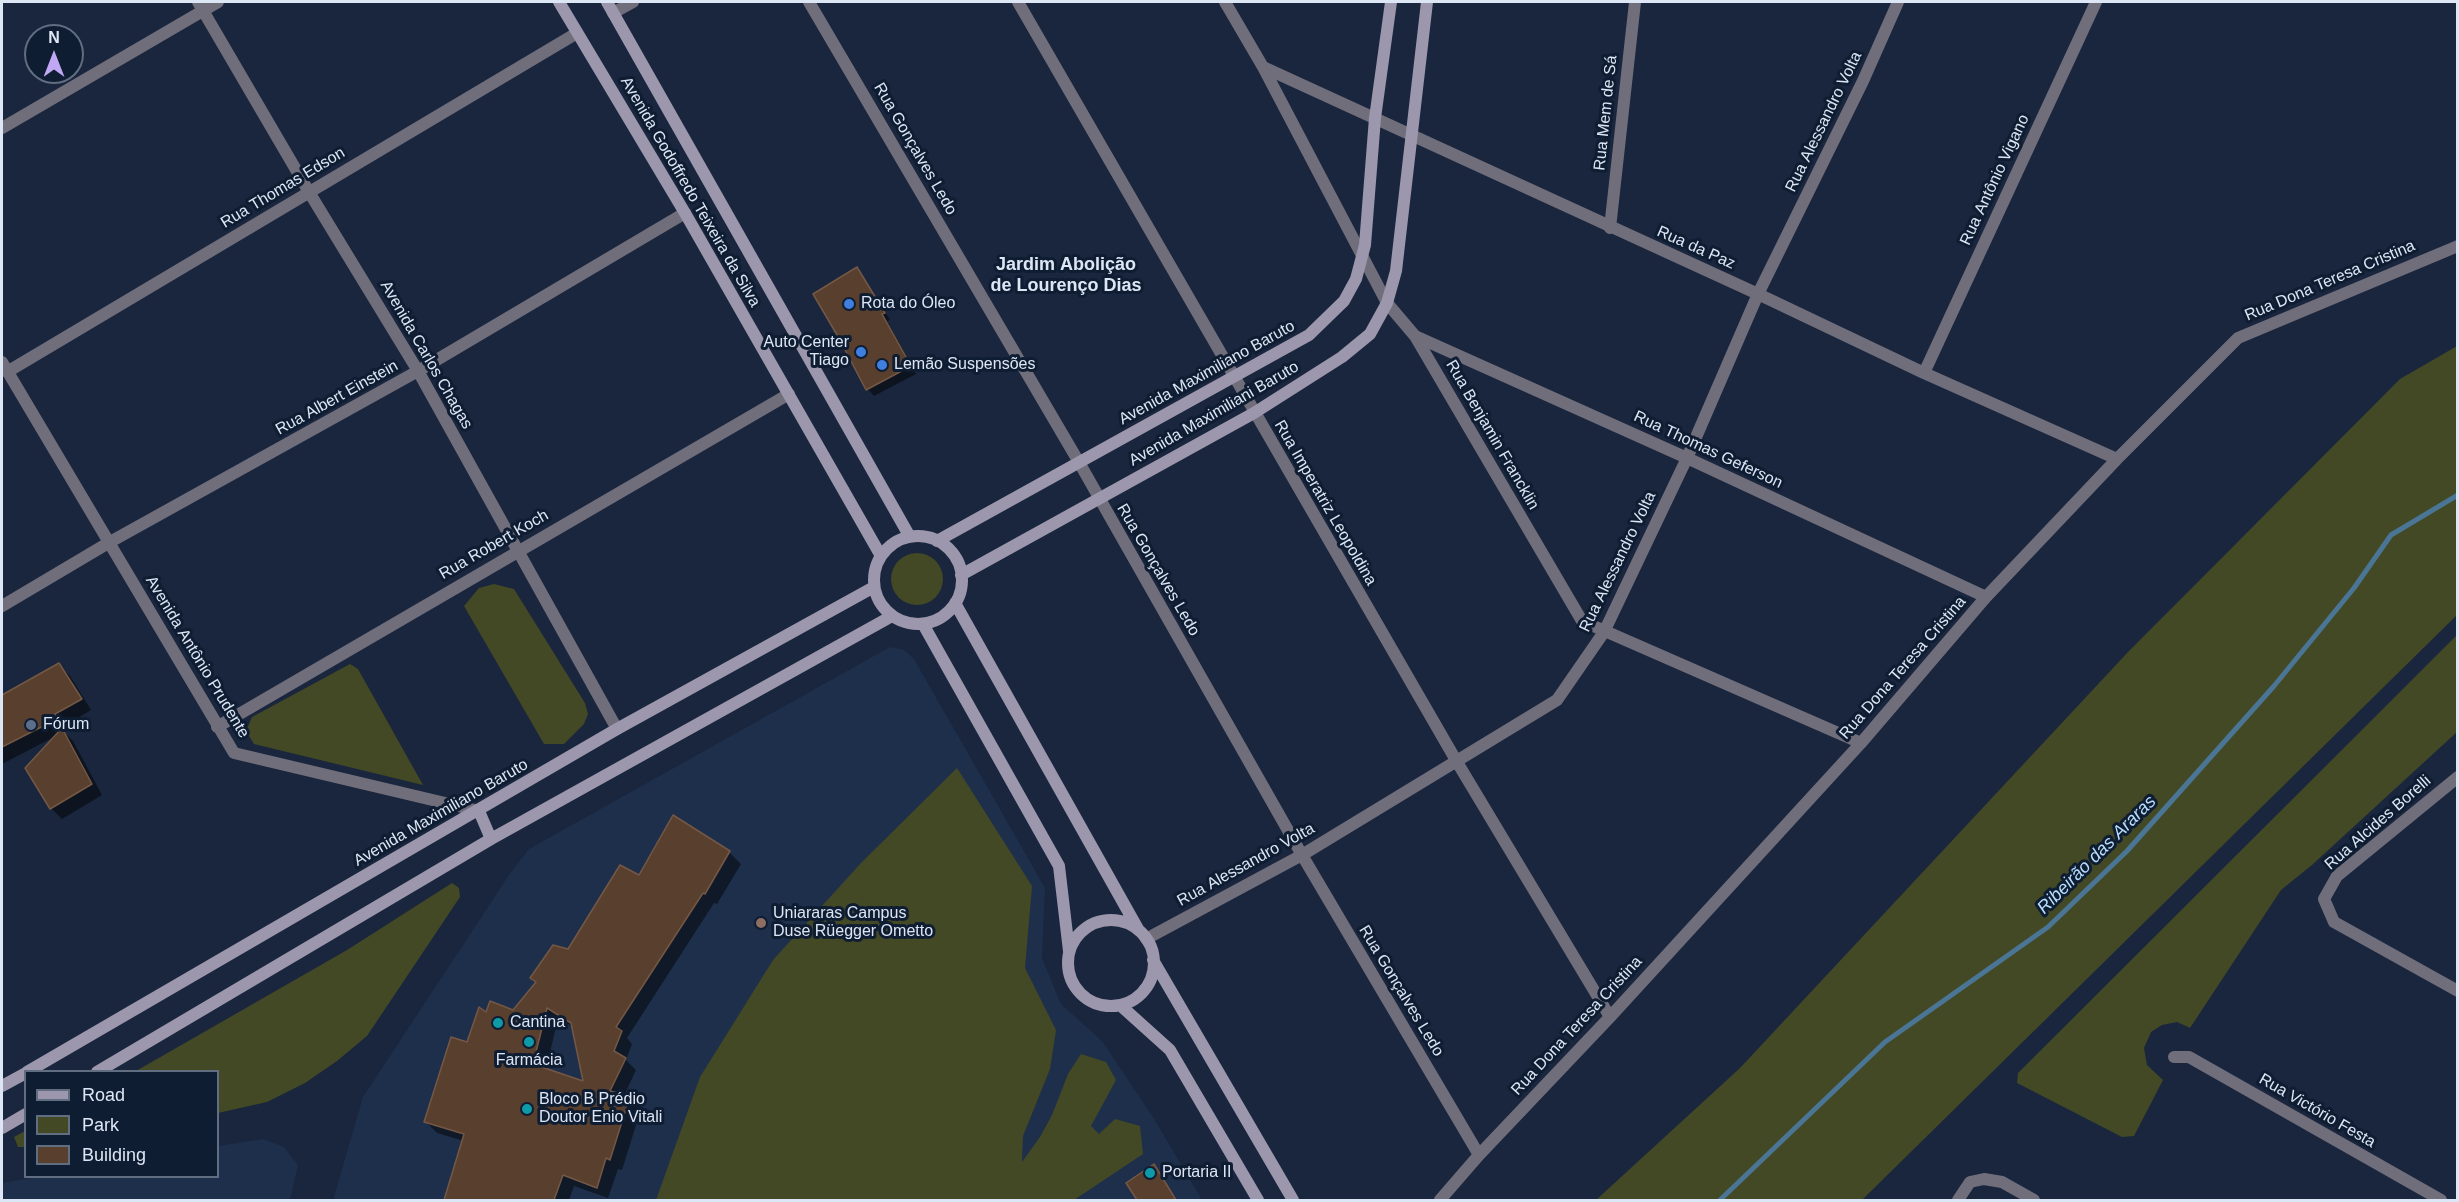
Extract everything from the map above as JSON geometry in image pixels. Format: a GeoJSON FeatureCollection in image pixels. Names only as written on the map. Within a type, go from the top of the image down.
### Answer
{"type":"FeatureCollection","features":[{"type":"Feature","properties":{"kind":"street"},"geometry":{"type":"LineString","coordinates":[[2,128],[201,6],[218,2]]}},
{"type":"Feature","properties":{"kind":"street","name":"Avenida Godoffredo Teixeira da Silva"},"geometry":{"type":"LineString","coordinates":[[559,2],[685,213],[881,555]]}},
{"type":"Feature","properties":{"kind":"street"},"geometry":{"type":"LineString","coordinates":[[610,7],[633,2]]}},
{"type":"Feature","properties":{"kind":"street","name":"Rua Gonçalves Ledo"},"geometry":{"type":"LineString","coordinates":[[809,2],[1080,464],[1098,500],[1302,855],[1479,1155]]}},
{"type":"Feature","properties":{"kind":"street","name":"Rua Imperatriz Leopoldina"},"geometry":{"type":"LineString","coordinates":[[1018,2],[1457,762],[1610,1017]]}},
{"type":"Feature","properties":{"kind":"street","name":"Rua Benjamin Francklin"},"geometry":{"type":"LineString","coordinates":[[1225,2],[1263,67],[1387,303],[1414,336],[1582,621],[1861,743]]}},
{"type":"Feature","properties":{"kind":"street","name":"Avenida Maximiliano Baruto"},"geometry":{"type":"LineString","coordinates":[[938,541],[1309,335],[1344,301],[1356,279],[1365,245],[1375,118],[1391,2]]}},
{"type":"Feature","properties":{"kind":"street","name":"Avenida Maximiliani Baruto"},"geometry":{"type":"LineString","coordinates":[[962,575],[1254,413],[1342,357],[1370,334],[1387,303],[1396,271],[1427,2]]}},
{"type":"Feature","properties":{"kind":"street","name":"Rua Mem de Sá"},"geometry":{"type":"LineString","coordinates":[[1610,228],[1635,2]]}},
{"type":"Feature","properties":{"kind":"street","name":"Rua Alessandro Volta"},"geometry":{"type":"LineString","coordinates":[[1146,939],[1302,855],[1557,700],[1604,632],[1687,458],[1758,294],[1863,81],[1898,2]]}},
{"type":"Feature","properties":{"kind":"street","name":"Rua Antônio Vigano"},"geometry":{"type":"LineString","coordinates":[[1924,373],[2096,2]]}},
{"type":"Feature","properties":{"kind":"street","name":"Avenida Carlos Chagas"},"geometry":{"type":"LineString","coordinates":[[201,6],[309,192],[418,371],[617,729]]}},
{"type":"Feature","properties":{"kind":"street","name":"Avenida Godoffredo Teixeira da Silva"},"geometry":{"type":"LineString","coordinates":[[610,7],[910,537]]}},
{"type":"Feature","properties":{"kind":"street","name":"Rua Thomas Edson"},"geometry":{"type":"LineString","coordinates":[[4,367],[309,192],[577,33]]}},
{"type":"Feature","properties":{"kind":"street","name":"Rua da Paz"},"geometry":{"type":"LineString","coordinates":[[1263,67],[1758,294],[1924,373],[2117,459]]}},
{"type":"Feature","properties":{"kind":"street","name":"Rua Albert Einstein"},"geometry":{"type":"LineString","coordinates":[[2,606],[110,542],[418,371],[685,213]]}},
{"type":"Feature","properties":{"kind":"street","name":"Rua Dona Teresa Cristina"},"geometry":{"type":"LineString","coordinates":[[1440,1200],[1479,1155],[1610,1017],[1861,743],[1986,597],[2117,459],[2238,338],[2457,246]]}},
{"type":"Feature","properties":{"kind":"street","name":"Rua Thomas Geferson"},"geometry":{"type":"LineString","coordinates":[[1414,336],[1687,458],[1986,597]]}},
{"type":"Feature","properties":{"kind":"street","name":"Avenida Antônio Prudente"},"geometry":{"type":"LineString","coordinates":[[4,367],[234,753],[479,811]]}},
{"type":"Feature","properties":{"kind":"street","name":"Rua Robert Koch"},"geometry":{"type":"LineString","coordinates":[[217,727],[789,394]]}},
{"type":"Feature","properties":{"kind":"street"},"geometry":{"type":"LineString","coordinates":[[910,537],[924,537],[938,541],[954,555],[962,575],[961,590],[955,603],[941,617],[923,624],[902,621],[892,616],[883,608],[874,587],[874,576],[881,555],[894,544],[910,537]]}},
{"type":"Feature","properties":{"kind":"street","name":"Avenida Maximiliano Baruto"},"geometry":{"type":"LineString","coordinates":[[29,1070],[617,729],[874,587]]}},
{"type":"Feature","properties":{"kind":"street"},"geometry":{"type":"LineString","coordinates":[[955,603],[1137,929],[1146,939],[1153,960],[1293,1200]]}},
{"type":"Feature","properties":{"kind":"street"},"geometry":{"type":"LineString","coordinates":[[99,1070],[491,839],[892,616]]}},
{"type":"Feature","properties":{"kind":"street"},"geometry":{"type":"LineString","coordinates":[[923,624],[1059,866],[1069,951],[1068,966],[1071,980],[1079,992],[1091,1001],[1106,1006],[1120,1005],[1134,999],[1144,990],[1151,978],[1153,960]]}},
{"type":"Feature","properties":{"kind":"street","name":"Rua Alcides Borelli"},"geometry":{"type":"LineString","coordinates":[[2457,777],[2337,876],[2324,899],[2334,922],[2457,991]]}},
{"type":"Feature","properties":{"kind":"street"},"geometry":{"type":"LineString","coordinates":[[479,811],[491,839]]}},
{"type":"Feature","properties":{"kind":"street"},"geometry":{"type":"LineString","coordinates":[[1069,951],[1076,937],[1087,927],[1099,921],[1112,920],[1126,923],[1137,929]]}},
{"type":"Feature","properties":{"kind":"street"},"geometry":{"type":"LineString","coordinates":[[1120,1005],[1170,1050],[1258,1200]]}},
{"type":"Feature","properties":{"kind":"street","name":"Rua Victório Festa"},"geometry":{"type":"LineString","coordinates":[[2174,1057],[2189,1057],[2441,1200]]}},
{"type":"Feature","properties":{"kind":"street","name":"Avenida Maximiliano Baruto"},"geometry":{"type":"LineString","coordinates":[[2,1086],[24,1073]]}},
{"type":"Feature","properties":{"kind":"street"},"geometry":{"type":"LineString","coordinates":[[2,1128],[24,1115]]}},
{"type":"Feature","properties":{"kind":"street"},"geometry":{"type":"LineString","coordinates":[[1958,1200],[1970,1182],[1984,1179],[2002,1182],[2034,1200]]}},
{"type":"Feature","properties":{"kind":"shaded area","name":"Uniararas Campus Duse Rüegger Ometto"},"geometry":{"type":"Polygon","coordinates":[[[890,647],[904,650],[914,659],[1045,888],[1042,958],[1061,1004],[1102,1041],[1153,1117],[1202,1200],[333,1200],[363,1097],[511,872],[529,849],[890,647]]]}},
{"type":"Feature","properties":{"kind":"shaded area"},"geometry":{"type":"Polygon","coordinates":[[[263,1139],[284,1147],[298,1165],[290,1200],[2,1200],[2,1183],[31,1178],[219,1178],[219,1146],[263,1139]]]}},
{"type":"Feature","properties":{"kind":"green space"},"geometry":{"type":"Polygon","coordinates":[[[2457,346],[2457,615],[1862,1200],[1596,1200],[1740,1068],[2128,652],[2400,379],[2457,346]]]}},
{"type":"Feature","properties":{"kind":"green space"},"geometry":{"type":"Polygon","coordinates":[[[912,553],[922,553],[931,557],[939,565],[943,579],[939,593],[931,601],[922,605],[912,605],[903,601],[895,593],[891,584],[891,574],[895,565],[903,557],[912,553]]]}},
{"type":"Feature","properties":{"kind":"green space"},"geometry":{"type":"Polygon","coordinates":[[[494,584],[514,589],[585,703],[588,714],[584,724],[564,744],[544,744],[464,606],[479,588],[494,584]]]}},
{"type":"Feature","properties":{"kind":"green space"},"geometry":{"type":"Polygon","coordinates":[[[2457,635],[2457,732],[2312,865],[2281,890],[2190,1028],[2177,1022],[2162,1025],[2151,1032],[2144,1048],[2147,1065],[2163,1080],[2134,1136],[2122,1137],[2017,1083],[2018,1073],[2457,635]]]}},
{"type":"Feature","properties":{"kind":"green space"},"geometry":{"type":"Polygon","coordinates":[[[350,664],[358,669],[423,785],[254,744],[246,731],[252,717],[350,664]]]}},
{"type":"Feature","properties":{"kind":"green space"},"geometry":{"type":"Polygon","coordinates":[[[957,768],[1032,886],[1025,968],[1056,1030],[1050,1069],[1023,1136],[1022,1162],[1040,1137],[1052,1115],[1068,1074],[1081,1054],[1106,1062],[1116,1080],[1091,1126],[1099,1134],[1115,1119],[1140,1126],[1143,1154],[1074,1200],[656,1200],[700,1077],[773,960],[861,863],[957,768]]]}},
{"type":"Feature","properties":{"kind":"green space"},"geometry":{"type":"Polygon","coordinates":[[[452,883],[459,888],[460,897],[367,1036],[305,1083],[267,1102],[219,1113],[219,1070],[138,1070],[347,950],[452,883]]]}},
{"type":"Feature","properties":{"kind":"green space"},"geometry":{"type":"Polygon","coordinates":[[[24,1132],[24,1147],[18,1147],[14,1137],[24,1132]]]}},
{"type":"Feature","properties":{"kind":"building"},"geometry":{"type":"Polygon","coordinates":[[[857,267],[885,313],[882,314],[911,366],[866,390],[813,294],[857,267]]]}},
{"type":"Feature","properties":{"kind":"building"},"geometry":{"type":"Polygon","coordinates":[[[59,663],[82,699],[55,714],[57,719],[2,747],[2,695],[59,663]]]}},
{"type":"Feature","properties":{"kind":"building"},"geometry":{"type":"Polygon","coordinates":[[[62,728],[92,784],[50,809],[25,768],[62,728]]]}},
{"type":"Feature","properties":{"kind":"building"},"geometry":{"type":"Polygon","coordinates":[[[673,815],[730,851],[705,894],[703,893],[616,1027],[622,1031],[614,1051],[626,1058],[610,1091],[630,1096],[610,1160],[606,1158],[597,1188],[563,1175],[554,1200],[444,1200],[464,1134],[424,1122],[451,1037],[467,1042],[479,1007],[486,1012],[490,1001],[513,1010],[536,982],[530,978],[553,945],[568,949],[620,865],[639,875],[673,815]],[[547,1008],[533,1064],[583,1081],[571,1023],[547,1008]]]}},
{"type":"Feature","properties":{"kind":"building","name":"Portaria II"},"geometry":{"type":"Polygon","coordinates":[[[1154,1164],[1176,1200],[1137,1200],[1126,1183],[1154,1164]]]}},
{"type":"Feature","properties":{"kind":"waterway","name":"Ribeirão das Araras"},"geometry":{"type":"LineString","coordinates":[[1720,1200],[1885,1042],[2048,927],[2127,851],[2274,686],[2354,588],[2391,535],[2458,495]]}},
{"type":"Feature","properties":{"kind":"place","name":"Rota do Óleo"},"geometry":{"type":"Point","coordinates":[849,304]}},
{"type":"Feature","properties":{"kind":"place","name":"Auto Center Tiago"},"geometry":{"type":"Point","coordinates":[861,352]}},
{"type":"Feature","properties":{"kind":"place","name":"Lemão Suspensões"},"geometry":{"type":"Point","coordinates":[882,365]}},
{"type":"Feature","properties":{"kind":"place","name":"Fórum"},"geometry":{"type":"Point","coordinates":[31,725]}},
{"type":"Feature","properties":{"kind":"place","name":"Uniararas Campus Duse Rüegger Ometto"},"geometry":{"type":"Point","coordinates":[761,923]}},
{"type":"Feature","properties":{"kind":"place","name":"Cantina"},"geometry":{"type":"Point","coordinates":[498,1023]}},
{"type":"Feature","properties":{"kind":"place","name":"Farmácia"},"geometry":{"type":"Point","coordinates":[529,1042]}},
{"type":"Feature","properties":{"kind":"place","name":"Bloco B Prédio Doutor Enio Vitali"},"geometry":{"type":"Point","coordinates":[527,1109]}},
{"type":"Feature","properties":{"kind":"place","name":"Portaria II"},"geometry":{"type":"Point","coordinates":[1150,1173]}},
{"type":"Feature","properties":{"kind":"district","name":"Jardim Abolição de Lourenço Dias"},"geometry":{"type":"Point","coordinates":[1066,275]}}]}
